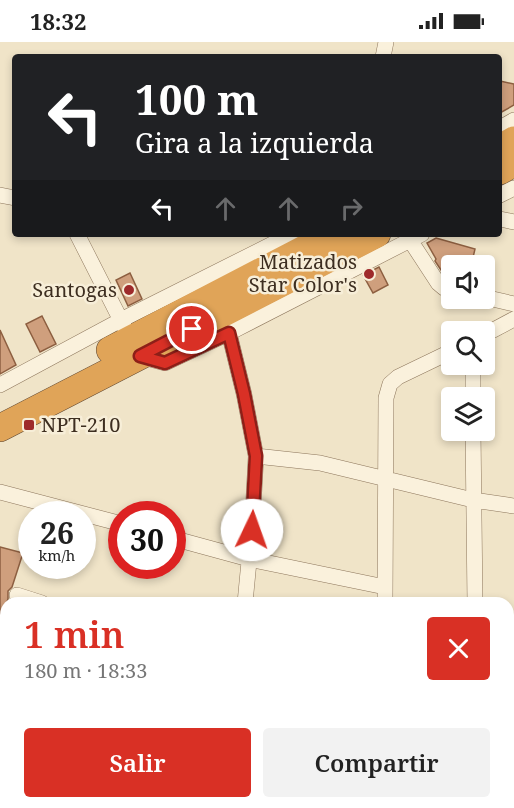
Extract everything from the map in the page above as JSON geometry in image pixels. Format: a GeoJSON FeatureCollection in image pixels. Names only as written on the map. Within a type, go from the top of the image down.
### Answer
{"type":"FeatureCollection","features":[{"type":"Feature","properties":{"kind":"highway"},"geometry":{"type":"LineString","coordinates":[[0,407],[130,338],[334,256],[371,237]]}},
{"type":"Feature","properties":{"kind":"highway"},"geometry":{"type":"LineString","coordinates":[[0,428],[130,338]]}},
{"type":"Feature","properties":{"kind":"street"},"geometry":{"type":"LineString","coordinates":[[79,237],[130,338],[165,363],[229,333],[334,256],[416,237],[441,286]]}},
{"type":"Feature","properties":{"kind":"street"},"geometry":{"type":"LineString","coordinates":[[0,385],[130,338],[287,237]]}},
{"type":"Feature","properties":{"kind":"street"},"geometry":{"type":"LineString","coordinates":[[495,300],[514,304]]}},
{"type":"Feature","properties":{"kind":"street"},"geometry":{"type":"LineString","coordinates":[[495,329],[514,319]]}},
{"type":"Feature","properties":{"kind":"street"},"geometry":{"type":"LineString","coordinates":[[229,333],[256,456],[246,597]]}},
{"type":"Feature","properties":{"kind":"street"},"geometry":{"type":"LineString","coordinates":[[186,542],[385,595],[386,398],[390,384],[398,377],[441,356]]}},
{"type":"Feature","properties":{"kind":"street"},"geometry":{"type":"LineString","coordinates":[[473,441],[475,597]]}},
{"type":"Feature","properties":{"kind":"street"},"geometry":{"type":"LineString","coordinates":[[256,456],[320,463],[473,500],[514,506]]}},
{"type":"Feature","properties":{"kind":"street"},"geometry":{"type":"LineString","coordinates":[[0,492],[108,520]]}},
{"type":"Feature","properties":{"kind":"street"},"geometry":{"type":"LineString","coordinates":[[17,595],[23,597]]}},
{"type":"Feature","properties":{"kind":"building"},"geometry":{"type":"Polygon","coordinates":[[[502,81],[514,84],[514,105],[502,112],[502,81]]]}},
{"type":"Feature","properties":{"kind":"building"},"geometry":{"type":"Polygon","coordinates":[[[436,238],[475,249],[474,255],[441,255],[441,270],[427,243],[436,238]]]}},
{"type":"Feature","properties":{"kind":"building"},"geometry":{"type":"Polygon","coordinates":[[[379,267],[388,285],[373,293],[363,275],[379,267]]]}},
{"type":"Feature","properties":{"kind":"building","name":"Santogas"},"geometry":{"type":"Polygon","coordinates":[[[130,273],[142,299],[128,306],[116,280],[130,273]]]}},
{"type":"Feature","properties":{"kind":"building"},"geometry":{"type":"Polygon","coordinates":[[[42,316],[56,344],[40,352],[26,324],[42,316]]]}},
{"type":"Feature","properties":{"kind":"building"},"geometry":{"type":"Polygon","coordinates":[[[0,330],[16,365],[0,374],[0,330]]]}},
{"type":"Feature","properties":{"kind":"building"},"geometry":{"type":"Polygon","coordinates":[[[0,547],[18,552],[18,568],[12,587],[8,591],[8,597],[0,597],[0,547]]]}},
{"type":"Feature","properties":{"kind":"place","name":"Matizados Star Color's"},"geometry":{"type":"Point","coordinates":[369,274]}},
{"type":"Feature","properties":{"kind":"place","name":"Santogas"},"geometry":{"type":"Point","coordinates":[129,290]}},
{"type":"Feature","properties":{"kind":"place","name":"NPT-210"},"geometry":{"type":"Point","coordinates":[29,425]}},
{"type":"Feature","properties":{"kind":"route"},"geometry":{"type":"LineString","coordinates":[[192,329],[140,356],[165,363],[229,333],[256,456],[252,530]]}}]}
